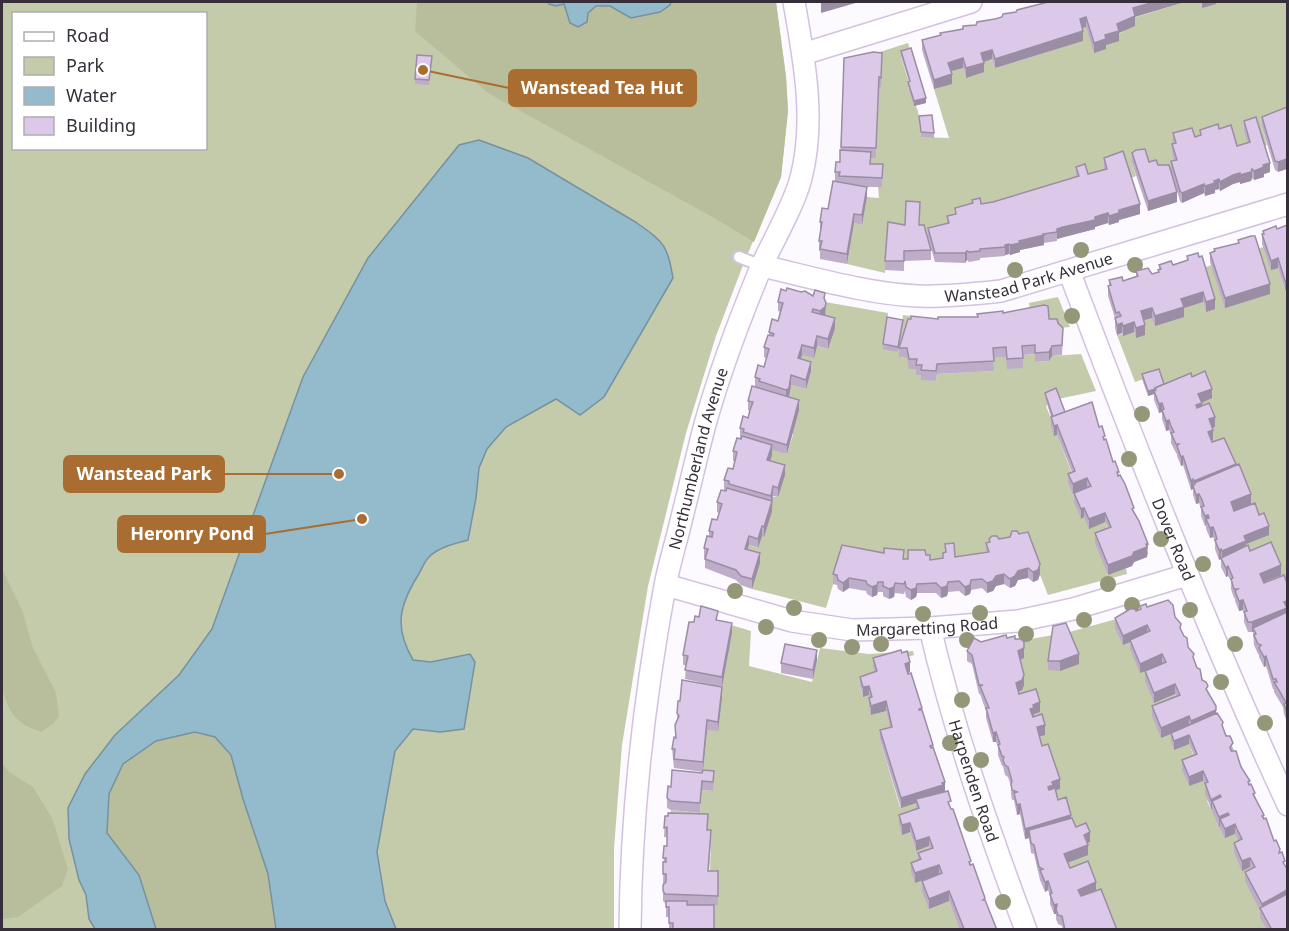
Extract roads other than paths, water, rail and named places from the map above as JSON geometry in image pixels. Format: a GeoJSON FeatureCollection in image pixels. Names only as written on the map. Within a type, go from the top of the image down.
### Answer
{"type":"FeatureCollection","features":[{"type":"Feature","properties":{"kind":"street","name":"Northumberland Avenue"},"geometry":{"type":"LineString","coordinates":[[630,930],[630,885],[638,771],[647,696],[666,585],[705,426],[727,358],[762,266],[801,178],[807,143],[808,115],[803,54],[795,2]]}},
{"type":"Feature","properties":{"kind":"street"},"geometry":{"type":"LineString","coordinates":[[803,54],[971,2]]}},
{"type":"Feature","properties":{"kind":"street","name":"Wanstead Park Avenue"},"geometry":{"type":"LineString","coordinates":[[762,266],[850,286],[916,296],[957,296],[1001,291],[1287,204]]}},
{"type":"Feature","properties":{"kind":"street","name":"Dover Road"},"geometry":{"type":"LineString","coordinates":[[1069,271],[1187,575],[1287,805]]}},
{"type":"Feature","properties":{"kind":"street","name":"Margaretting Road"},"geometry":{"type":"LineString","coordinates":[[666,585],[792,621],[852,630],[930,628],[1018,621],[1073,609],[1187,575]]}},
{"type":"Feature","properties":{"kind":"street","name":"Harpenden Road"},"geometry":{"type":"LineString","coordinates":[[930,628],[983,812],[1026,930]]}},
{"type":"Feature","properties":{"kind":"lane"},"geometry":{"type":"LineString","coordinates":[[739,257],[762,266]]}},
{"type":"Feature","properties":{"kind":"water"},"geometry":{"type":"Polygon","coordinates":[[[548,2],[671,2],[660,12],[631,18],[610,6],[596,6],[588,13],[587,22],[578,27],[570,23],[564,4],[556,6],[548,2]]]}},
{"type":"Feature","properties":{"kind":"water"},"geometry":{"type":"Polygon","coordinates":[[[479,140],[528,158],[654,235],[666,251],[673,278],[604,397],[580,415],[556,399],[506,427],[487,449],[479,468],[468,540],[442,548],[429,557],[406,599],[401,628],[413,660],[431,662],[470,654],[475,662],[464,729],[440,732],[413,729],[395,751],[377,852],[385,901],[396,929],[276,929],[268,874],[231,755],[215,737],[195,732],[156,741],[123,764],[109,794],[107,833],[139,875],[156,929],[95,929],[89,919],[86,895],[79,880],[69,839],[68,808],[85,774],[115,735],[179,675],[212,629],[303,377],[368,258],[459,145],[479,140]]]}},
{"type":"Feature","properties":{"kind":"place","name":"Wanstead Tea Hut"},"geometry":{"type":"Point","coordinates":[423,70]}},
{"type":"Feature","properties":{"kind":"place","name":"Wanstead Park"},"geometry":{"type":"Point","coordinates":[339,474]}},
{"type":"Feature","properties":{"kind":"place","name":"Heronry Pond"},"geometry":{"type":"Point","coordinates":[362,519]}}]}
